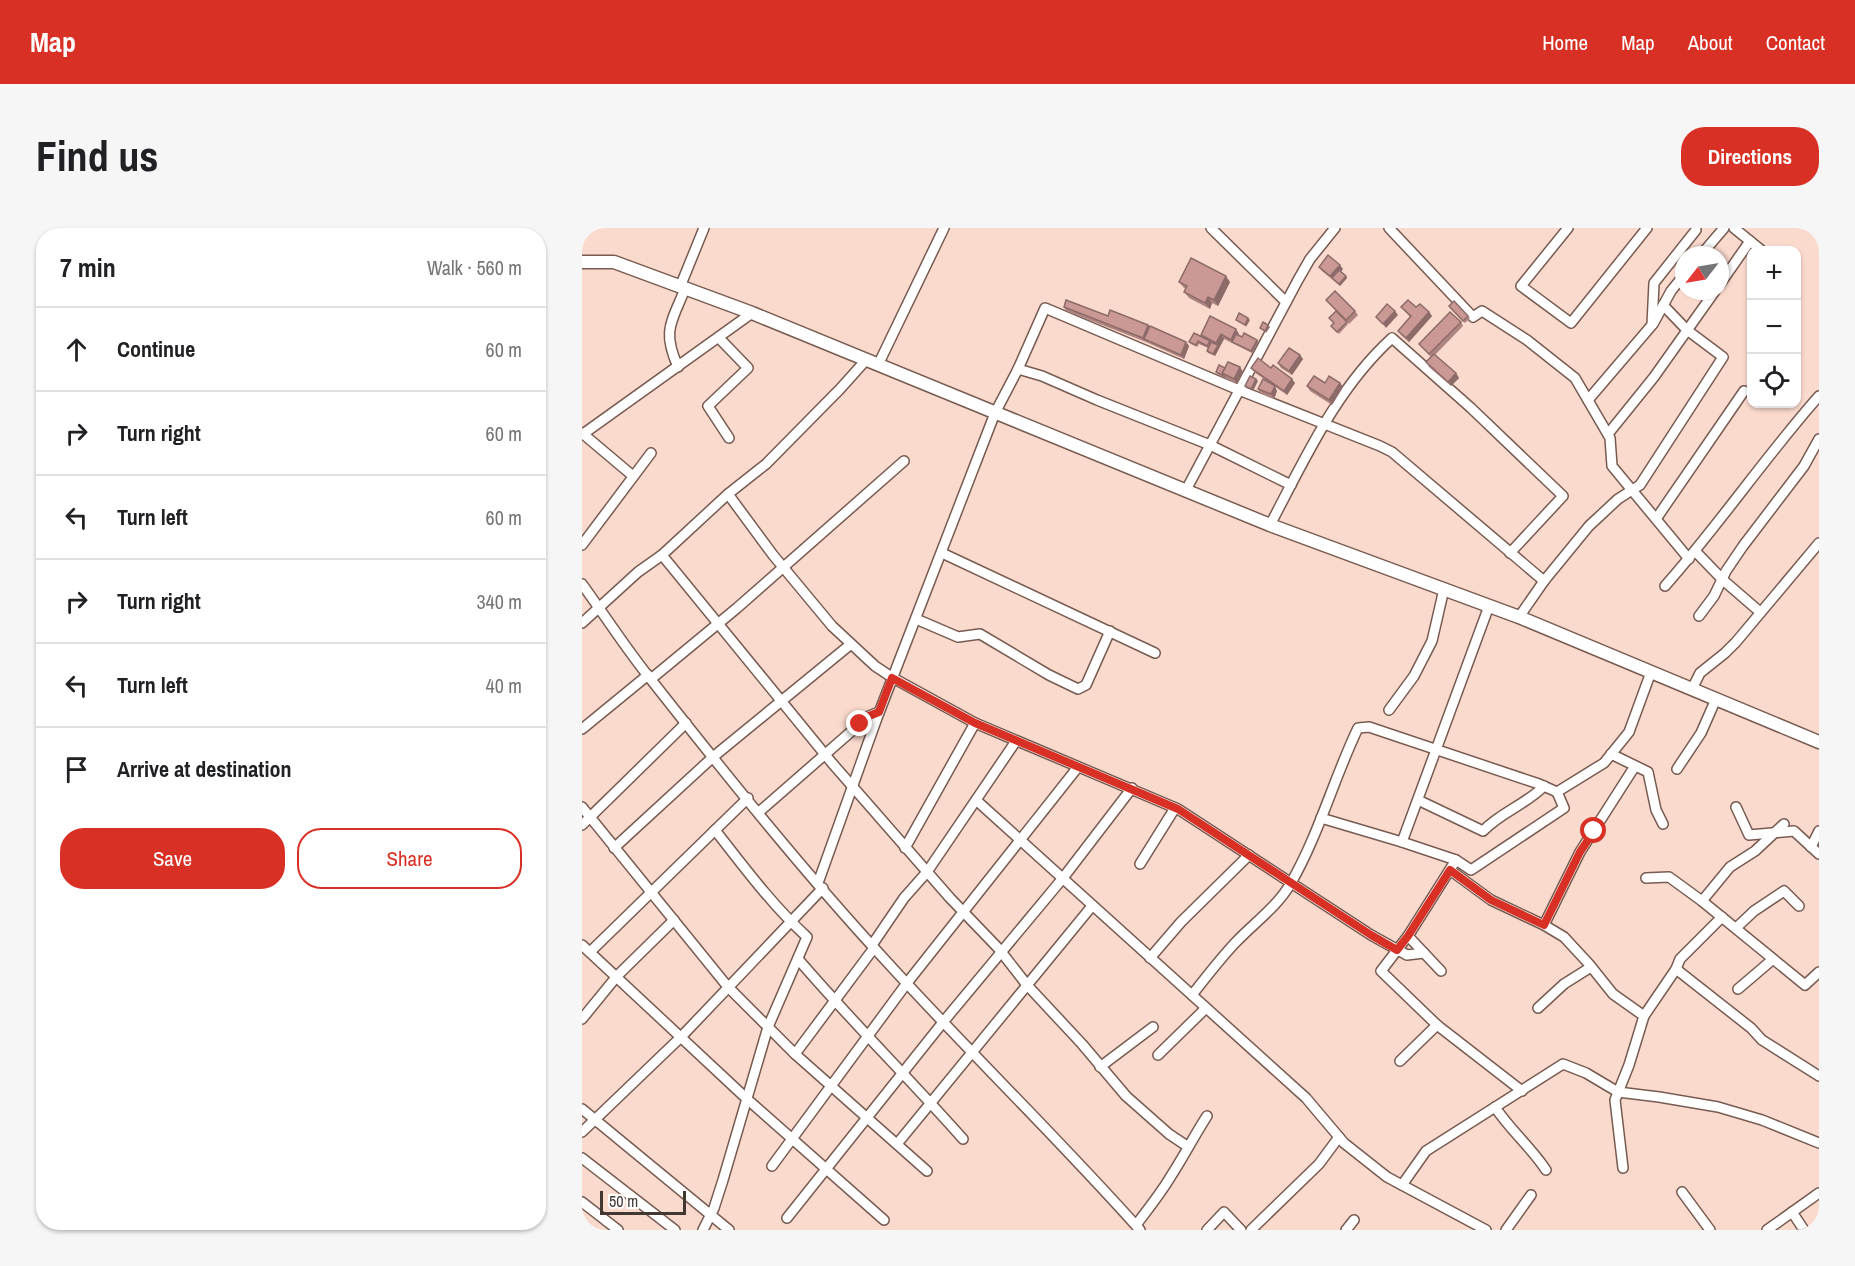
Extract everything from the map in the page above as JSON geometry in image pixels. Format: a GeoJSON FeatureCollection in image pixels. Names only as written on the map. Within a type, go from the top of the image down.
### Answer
{"type":"FeatureCollection","features":[{"type":"Feature","properties":{"kind":"street"},"geometry":{"type":"LineString","coordinates":[[678,367],[669,347],[670,326],[704,228]]}},
{"type":"Feature","properties":{"kind":"street"},"geometry":{"type":"LineString","coordinates":[[582,622],[638,572],[662,555],[728,494],[766,464],[840,389],[872,362],[944,228]]}},
{"type":"Feature","properties":{"kind":"street"},"geometry":{"type":"LineString","coordinates":[[1211,228],[1286,302]]}},
{"type":"Feature","properties":{"kind":"street"},"geometry":{"type":"LineString","coordinates":[[1186,490],[1310,259],[1335,228]]}},
{"type":"Feature","properties":{"kind":"street"},"geometry":{"type":"LineString","coordinates":[[1389,228],[1473,317],[1482,311],[1527,340],[1575,378],[1610,438],[1612,466],[1656,519],[1692,555],[1760,612]]}},
{"type":"Feature","properties":{"kind":"street"},"geometry":{"type":"LineString","coordinates":[[1568,228],[1521,286],[1571,323],[1647,228]]}},
{"type":"Feature","properties":{"kind":"street"},"geometry":{"type":"LineString","coordinates":[[1709,246],[1724,228]]}},
{"type":"Feature","properties":{"kind":"street"},"geometry":{"type":"LineString","coordinates":[[1734,228],[1756,246]]}},
{"type":"Feature","properties":{"kind":"street"},"geometry":{"type":"LineString","coordinates":[[1652,325],[1654,283],[1696,230]]}},
{"type":"Feature","properties":{"kind":"street"},"geometry":{"type":"LineString","coordinates":[[1729,271],[1750,241]]}},
{"type":"Feature","properties":{"kind":"street"},"geometry":{"type":"LineString","coordinates":[[582,262],[614,262],[752,313],[1270,525],[1519,617],[1819,742]]}},
{"type":"Feature","properties":{"kind":"street"},"geometry":{"type":"LineString","coordinates":[[1588,400],[1652,325],[1675,286]]}},
{"type":"Feature","properties":{"kind":"street"},"geometry":{"type":"LineString","coordinates":[[1608,434],[1654,377],[1709,300]]}},
{"type":"Feature","properties":{"kind":"street"},"geometry":{"type":"LineString","coordinates":[[1519,617],[1544,581],[1589,526],[1618,500],[1640,485],[1723,357],[1687,330],[1663,305]]}},
{"type":"Feature","properties":{"kind":"street"},"geometry":{"type":"LineString","coordinates":[[582,1131],[681,1037],[791,922],[821,886],[852,787],[892,678],[995,413],[1018,369],[1045,308],[1392,452],[1544,581]]}},
{"type":"Feature","properties":{"kind":"street"},"geometry":{"type":"LineString","coordinates":[[633,476],[582,434],[752,313]]}},
{"type":"Feature","properties":{"kind":"street"},"geometry":{"type":"LineString","coordinates":[[719,338],[748,368],[708,406],[729,438]]}},
{"type":"Feature","properties":{"kind":"street"},"geometry":{"type":"LineString","coordinates":[[1270,525],[1325,423],[1363,366],[1392,338],[1471,408],[1563,496],[1510,553]]}},
{"type":"Feature","properties":{"kind":"street"},"geometry":{"type":"LineString","coordinates":[[1018,369],[1042,376],[1210,445],[1291,485]]}},
{"type":"Feature","properties":{"kind":"street"},"geometry":{"type":"LineString","coordinates":[[1656,519],[1744,391]]}},
{"type":"Feature","properties":{"kind":"street"},"geometry":{"type":"LineString","coordinates":[[1665,586],[1692,555],[1787,432],[1819,396]]}},
{"type":"Feature","properties":{"kind":"street"},"geometry":{"type":"LineString","coordinates":[[1699,616],[1714,596],[1743,546],[1804,466],[1819,439]]}},
{"type":"Feature","properties":{"kind":"street"},"geometry":{"type":"LineString","coordinates":[[582,545],[651,453]]}},
{"type":"Feature","properties":{"kind":"street"},"geometry":{"type":"LineString","coordinates":[[583,726],[718,623],[784,568],[904,461]]}},
{"type":"Feature","properties":{"kind":"street"},"geometry":{"type":"LineString","coordinates":[[728,494],[825,618],[875,666],[892,678],[975,723],[1175,807],[1371,935],[1407,955],[1424,953]]}},
{"type":"Feature","properties":{"kind":"street"},"geometry":{"type":"LineString","coordinates":[[1692,689],[1700,673],[1725,653],[1819,543]]}},
{"type":"Feature","properties":{"kind":"street"},"geometry":{"type":"LineString","coordinates":[[942,553],[1155,653]]}},
{"type":"Feature","properties":{"kind":"street"},"geometry":{"type":"LineString","coordinates":[[662,555],[825,755],[905,848],[1002,953],[1027,985],[1067,1027],[1126,1096],[1169,1134],[1188,1146]]}},
{"type":"Feature","properties":{"kind":"street"},"geometry":{"type":"LineString","coordinates":[[582,584],[649,677],[821,886],[873,946],[1091,1175],[1138,1228],[1207,1116]]}},
{"type":"Feature","properties":{"kind":"street"},"geometry":{"type":"LineString","coordinates":[[1389,710],[1414,676],[1432,641],[1444,589]]}},
{"type":"Feature","properties":{"kind":"street"},"geometry":{"type":"LineString","coordinates":[[1402,842],[1489,606]]}},
{"type":"Feature","properties":{"kind":"street"},"geometry":{"type":"LineString","coordinates":[[916,619],[958,637],[980,634],[1049,675],[1078,689],[1086,685],[1110,631]]}},
{"type":"Feature","properties":{"kind":"street"},"geometry":{"type":"LineString","coordinates":[[614,848],[713,757],[851,644]]}},
{"type":"Feature","properties":{"kind":"street"},"geometry":{"type":"LineString","coordinates":[[1557,792],[1596,769],[1629,732],[1652,672]]}},
{"type":"Feature","properties":{"kind":"street"},"geometry":{"type":"LineString","coordinates":[[1677,769],[1701,733],[1716,699]]}},
{"type":"Feature","properties":{"kind":"street"},"geometry":{"type":"LineString","coordinates":[[759,812],[869,716],[879,712]]}},
{"type":"Feature","properties":{"kind":"street"},"geometry":{"type":"LineString","coordinates":[[582,825],[686,723]]}},
{"type":"Feature","properties":{"kind":"street"},"geometry":{"type":"LineString","coordinates":[[905,848],[975,723]]}},
{"type":"Feature","properties":{"kind":"street"},"geometry":{"type":"LineString","coordinates":[[1192,995],[1236,942],[1275,906],[1291,883],[1358,728],[1369,728],[1544,786],[1557,792],[1564,808],[1471,870],[1456,860],[1321,818]]}},
{"type":"Feature","properties":{"kind":"street"},"geometry":{"type":"LineString","coordinates":[[795,1054],[873,946],[904,898],[927,872],[1016,741]]}},
{"type":"Feature","properties":{"kind":"street"},"geometry":{"type":"LineString","coordinates":[[1611,754],[1648,772],[1656,810],[1663,824]]}},
{"type":"Feature","properties":{"kind":"street"},"geometry":{"type":"LineString","coordinates":[[1544,925],[1580,852],[1635,766]]}},
{"type":"Feature","properties":{"kind":"street"},"geometry":{"type":"LineString","coordinates":[[772,1166],[908,983],[1078,767]]}},
{"type":"Feature","properties":{"kind":"street"},"geometry":{"type":"LineString","coordinates":[[1418,800],[1483,831],[1492,822],[1535,795],[1544,786]]}},
{"type":"Feature","properties":{"kind":"street"},"geometry":{"type":"LineString","coordinates":[[786,1218],[944,1021],[1063,878],[1132,788]]}},
{"type":"Feature","properties":{"kind":"street"},"geometry":{"type":"LineString","coordinates":[[748,798],[651,892],[585,948],[618,976],[747,1099],[884,1220]]}},
{"type":"Feature","properties":{"kind":"street"},"geometry":{"type":"LineString","coordinates":[[976,800],[1306,1098],[1344,1143],[1387,1177],[1486,1230]]}},
{"type":"Feature","properties":{"kind":"street"},"geometry":{"type":"LineString","coordinates":[[582,807],[728,987],[795,1054],[927,1171]]}},
{"type":"Feature","properties":{"kind":"street"},"geometry":{"type":"LineString","coordinates":[[1140,864],[1175,807]]}},
{"type":"Feature","properties":{"kind":"street"},"geometry":{"type":"LineString","coordinates":[[1736,807],[1749,835],[1794,831],[1819,854]]}},
{"type":"Feature","properties":{"kind":"street"},"geometry":{"type":"LineString","coordinates":[[1702,901],[1730,867],[1755,851],[1784,824]]}},
{"type":"Feature","properties":{"kind":"street"},"geometry":{"type":"LineString","coordinates":[[703,1230],[714,1208],[723,1180],[768,1027],[807,937],[753,880],[715,830]]}},
{"type":"Feature","properties":{"kind":"street"},"geometry":{"type":"LineString","coordinates":[[1811,847],[1819,831]]}},
{"type":"Feature","properties":{"kind":"street"},"geometry":{"type":"LineString","coordinates":[[1150,958],[1181,922],[1249,855]]}},
{"type":"Feature","properties":{"kind":"street"},"geometry":{"type":"LineString","coordinates":[[1456,860],[1408,936],[1381,971],[1437,1025],[1522,1091]]}},
{"type":"Feature","properties":{"kind":"street"},"geometry":{"type":"LineString","coordinates":[[1450,870],[1491,900],[1564,937],[1613,994],[1644,1017]]}},
{"type":"Feature","properties":{"kind":"street"},"geometry":{"type":"LineString","coordinates":[[1646,878],[1669,877],[1722,916],[1772,960],[1805,985],[1819,972]]}},
{"type":"Feature","properties":{"kind":"street"},"geometry":{"type":"LineString","coordinates":[[1736,928],[1754,911],[1784,891],[1799,906]]}},
{"type":"Feature","properties":{"kind":"street"},"geometry":{"type":"LineString","coordinates":[[897,1144],[1092,906]]}},
{"type":"Feature","properties":{"kind":"street"},"geometry":{"type":"LineString","coordinates":[[1623,1168],[1615,1100],[1644,1017],[1676,969],[1680,959],[1722,916]]}},
{"type":"Feature","properties":{"kind":"street"},"geometry":{"type":"LineString","coordinates":[[582,1019],[618,976],[674,920]]}},
{"type":"Feature","properties":{"kind":"street"},"geometry":{"type":"LineString","coordinates":[[1408,936],[1441,971]]}},
{"type":"Feature","properties":{"kind":"street"},"geometry":{"type":"LineString","coordinates":[[798,959],[834,1001],[931,1102],[963,1139]]}},
{"type":"Feature","properties":{"kind":"street"},"geometry":{"type":"LineString","coordinates":[[1738,989],[1772,960]]}},
{"type":"Feature","properties":{"kind":"street"},"geometry":{"type":"LineString","coordinates":[[1538,1008],[1564,984],[1591,967]]}},
{"type":"Feature","properties":{"kind":"street"},"geometry":{"type":"LineString","coordinates":[[1676,969],[1762,1040],[1819,1076]]}},
{"type":"Feature","properties":{"kind":"street"},"geometry":{"type":"LineString","coordinates":[[1158,1055],[1206,1008]]}},
{"type":"Feature","properties":{"kind":"street"},"geometry":{"type":"LineString","coordinates":[[1400,1061],[1437,1025]]}},
{"type":"Feature","properties":{"kind":"street"},"geometry":{"type":"LineString","coordinates":[[1100,1067],[1153,1027]]}},
{"type":"Feature","properties":{"kind":"street"},"geometry":{"type":"LineString","coordinates":[[1402,1185],[1426,1151],[1563,1064],[1586,1073],[1618,1092],[1659,1096],[1718,1107],[1762,1120],[1819,1143]]}},
{"type":"Feature","properties":{"kind":"street"},"geometry":{"type":"LineString","coordinates":[[1495,1107],[1507,1126],[1537,1156],[1546,1170]]}},
{"type":"Feature","properties":{"kind":"street"},"geometry":{"type":"LineString","coordinates":[[582,1109],[729,1230]]}},
{"type":"Feature","properties":{"kind":"street"},"geometry":{"type":"LineString","coordinates":[[1251,1230],[1304,1179],[1339,1137]]}},
{"type":"Feature","properties":{"kind":"street"},"geometry":{"type":"LineString","coordinates":[[582,1158],[675,1230]]}},
{"type":"Feature","properties":{"kind":"street"},"geometry":{"type":"LineString","coordinates":[[1682,1192],[1710,1230]]}},
{"type":"Feature","properties":{"kind":"street"},"geometry":{"type":"LineString","coordinates":[[1767,1230],[1819,1193]]}},
{"type":"Feature","properties":{"kind":"street"},"geometry":{"type":"LineString","coordinates":[[1506,1230],[1531,1195]]}},
{"type":"Feature","properties":{"kind":"street"},"geometry":{"type":"LineString","coordinates":[[582,1202],[618,1230]]}},
{"type":"Feature","properties":{"kind":"street"},"geometry":{"type":"LineString","coordinates":[[1207,1230],[1224,1212],[1240,1230]]}},
{"type":"Feature","properties":{"kind":"street"},"geometry":{"type":"LineString","coordinates":[[1792,1212],[1804,1230]]}},
{"type":"Feature","properties":{"kind":"street"},"geometry":{"type":"LineString","coordinates":[[1346,1230],[1354,1221]]}},
{"type":"Feature","properties":{"kind":"building"},"geometry":{"type":"Polygon","coordinates":[[[1328,255],[1340,265],[1330,276],[1319,267],[1328,255]]]}},
{"type":"Feature","properties":{"kind":"building"},"geometry":{"type":"Polygon","coordinates":[[[1191,258],[1226,276],[1214,300],[1208,297],[1205,303],[1184,292],[1187,286],[1179,282],[1191,258]]]}},
{"type":"Feature","properties":{"kind":"building"},"geometry":{"type":"Polygon","coordinates":[[[1339,270],[1346,276],[1339,284],[1332,278],[1339,270]]]}},
{"type":"Feature","properties":{"kind":"building"},"geometry":{"type":"Polygon","coordinates":[[[1335,291],[1355,311],[1346,320],[1326,300],[1335,291]]]}},
{"type":"Feature","properties":{"kind":"building"},"geometry":{"type":"Polygon","coordinates":[[[1066,300],[1108,316],[1110,310],[1148,325],[1143,338],[1064,307],[1066,300]]]}},
{"type":"Feature","properties":{"kind":"building"},"geometry":{"type":"Polygon","coordinates":[[[1408,300],[1416,307],[1420,304],[1429,312],[1406,338],[1398,331],[1411,316],[1401,307],[1408,300]]]}},
{"type":"Feature","properties":{"kind":"building"},"geometry":{"type":"Polygon","coordinates":[[[1454,301],[1468,316],[1463,321],[1449,306],[1454,301]]]}},
{"type":"Feature","properties":{"kind":"building"},"geometry":{"type":"Polygon","coordinates":[[[1387,304],[1395,311],[1383,324],[1376,317],[1387,304]]]}},
{"type":"Feature","properties":{"kind":"building"},"geometry":{"type":"Polygon","coordinates":[[[1336,311],[1347,322],[1337,332],[1331,326],[1334,323],[1329,318],[1336,311]]]}},
{"type":"Feature","properties":{"kind":"building"},"geometry":{"type":"Polygon","coordinates":[[[1450,312],[1461,322],[1429,354],[1419,344],[1450,312]]]}},
{"type":"Feature","properties":{"kind":"building"},"geometry":{"type":"Polygon","coordinates":[[[1239,313],[1248,318],[1245,325],[1236,320],[1239,313]]]}},
{"type":"Feature","properties":{"kind":"building"},"geometry":{"type":"Polygon","coordinates":[[[1210,316],[1236,329],[1231,340],[1221,334],[1216,343],[1201,335],[1210,316]]]}},
{"type":"Feature","properties":{"kind":"building"},"geometry":{"type":"Polygon","coordinates":[[[1263,322],[1268,325],[1265,331],[1260,328],[1263,322]]]}},
{"type":"Feature","properties":{"kind":"building"},"geometry":{"type":"Polygon","coordinates":[[[1150,326],[1186,342],[1181,355],[1144,339],[1150,326]]]}},
{"type":"Feature","properties":{"kind":"building"},"geometry":{"type":"Polygon","coordinates":[[[1194,333],[1210,341],[1207,346],[1198,341],[1196,345],[1189,342],[1194,333]]]}},
{"type":"Feature","properties":{"kind":"building"},"geometry":{"type":"Polygon","coordinates":[[[1244,333],[1257,340],[1251,351],[1232,342],[1236,334],[1242,337],[1244,333]]]}},
{"type":"Feature","properties":{"kind":"building"},"geometry":{"type":"Polygon","coordinates":[[[1211,342],[1218,345],[1213,354],[1207,351],[1211,342]]]}},
{"type":"Feature","properties":{"kind":"building"},"geometry":{"type":"Polygon","coordinates":[[[1289,348],[1300,355],[1289,371],[1278,363],[1289,348]]]}},
{"type":"Feature","properties":{"kind":"building"},"geometry":{"type":"Polygon","coordinates":[[[1434,354],[1456,373],[1448,382],[1426,362],[1434,354]]]}},
{"type":"Feature","properties":{"kind":"building"},"geometry":{"type":"Polygon","coordinates":[[[1258,358],[1271,368],[1273,365],[1292,379],[1284,391],[1251,368],[1258,358]]]}},
{"type":"Feature","properties":{"kind":"building"},"geometry":{"type":"Polygon","coordinates":[[[1228,362],[1240,367],[1234,379],[1222,373],[1228,362]]]}},
{"type":"Feature","properties":{"kind":"building"},"geometry":{"type":"Polygon","coordinates":[[[1219,365],[1225,368],[1222,373],[1224,376],[1216,372],[1219,365]]]}},
{"type":"Feature","properties":{"kind":"building"},"geometry":{"type":"Polygon","coordinates":[[[1250,376],[1256,379],[1251,389],[1245,386],[1250,376]]]}},
{"type":"Feature","properties":{"kind":"building"},"geometry":{"type":"Polygon","coordinates":[[[1314,376],[1325,383],[1329,376],[1340,383],[1329,400],[1307,386],[1314,376]]]}},
{"type":"Feature","properties":{"kind":"building"},"geometry":{"type":"Polygon","coordinates":[[[1263,379],[1275,386],[1271,394],[1258,389],[1263,379]]]}},
{"type":"Feature","properties":{"kind":"route"},"geometry":{"type":"LineString","coordinates":[[860,724],[869,716],[879,712],[892,678],[975,723],[1178,809],[1397,950],[1450,870],[1491,900],[1544,925],[1580,852],[1594,831]]}}]}
